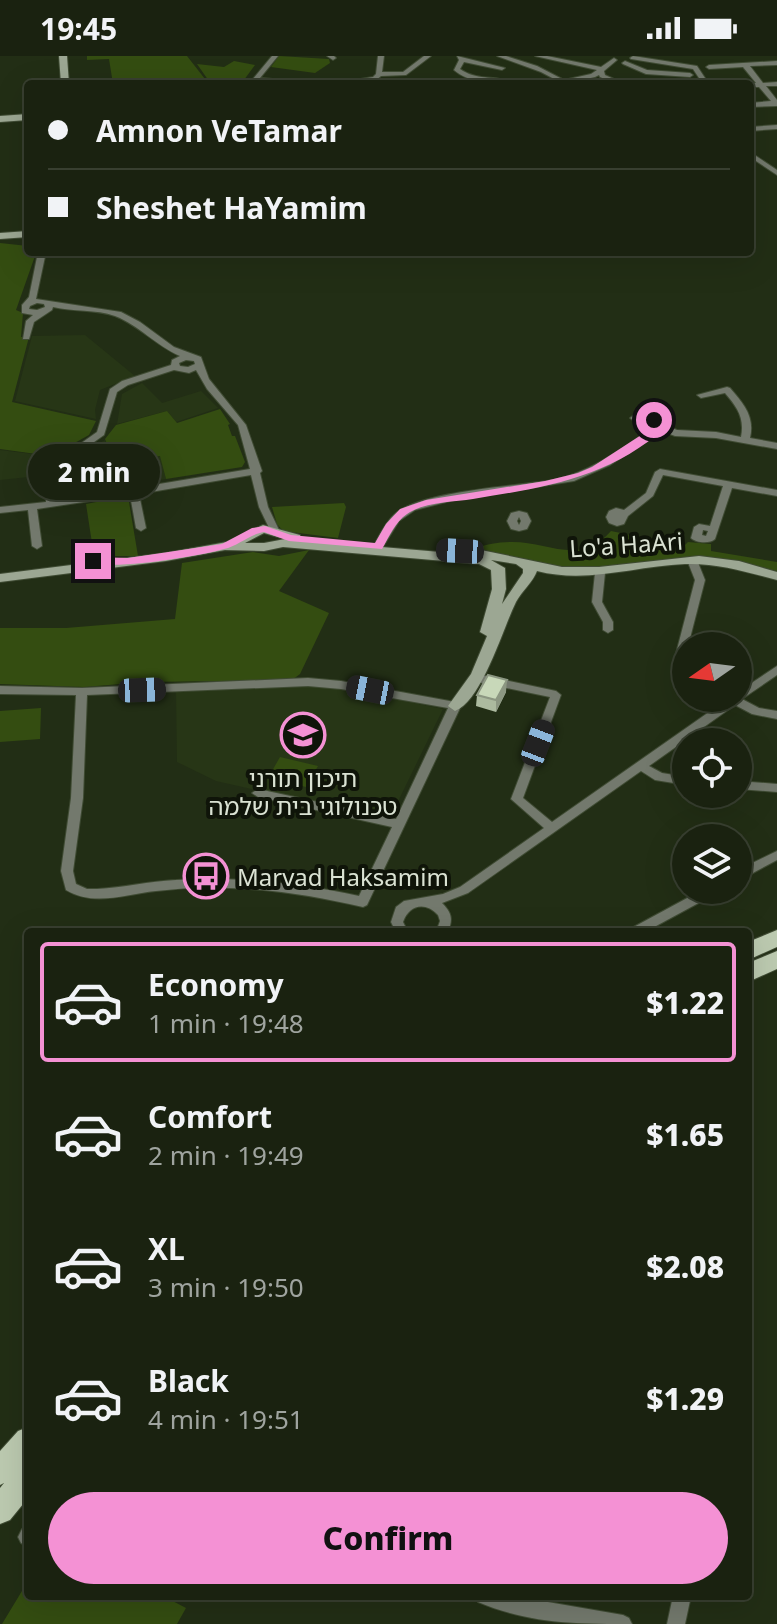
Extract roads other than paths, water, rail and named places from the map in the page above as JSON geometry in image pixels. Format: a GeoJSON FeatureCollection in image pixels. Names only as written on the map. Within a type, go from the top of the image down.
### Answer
{"type":"FeatureCollection","features":[{"type":"Feature","properties":{"kind":"main road"},"geometry":{"type":"LineString","coordinates":[[752,950],[777,938]]}},
{"type":"Feature","properties":{"kind":"main road"},"geometry":{"type":"LineString","coordinates":[[752,971],[777,959]]}},
{"type":"Feature","properties":{"kind":"main road"},"geometry":{"type":"LineString","coordinates":[[0,1471],[24,1445]]}},
{"type":"Feature","properties":{"kind":"main road"},"geometry":{"type":"LineString","coordinates":[[0,1510],[24,1481]]}},
{"type":"Feature","properties":{"kind":"street"},"geometry":{"type":"LineString","coordinates":[[57,56],[58,80]]}},
{"type":"Feature","properties":{"kind":"street"},"geometry":{"type":"LineString","coordinates":[[63,56],[65,80]]}},
{"type":"Feature","properties":{"kind":"street"},"geometry":{"type":"LineString","coordinates":[[255,80],[275,56]]}},
{"type":"Feature","properties":{"kind":"street"},"geometry":{"type":"LineString","coordinates":[[371,80],[379,70],[381,56]]}},
{"type":"Feature","properties":{"kind":"street"},"geometry":{"type":"LineString","coordinates":[[379,70],[404,74],[427,56]]}},
{"type":"Feature","properties":{"kind":"street"},"geometry":{"type":"LineString","coordinates":[[500,56],[537,70],[548,70],[560,80]]}},
{"type":"Feature","properties":{"kind":"street"},"geometry":{"type":"LineString","coordinates":[[538,56],[601,70]]}},
{"type":"Feature","properties":{"kind":"street"},"geometry":{"type":"LineString","coordinates":[[691,56],[703,80]]}},
{"type":"Feature","properties":{"kind":"street"},"geometry":{"type":"LineString","coordinates":[[577,80],[601,70],[613,57],[634,69],[690,75]]}},
{"type":"Feature","properties":{"kind":"street"},"geometry":{"type":"LineString","coordinates":[[625,63],[633,57],[695,67]]}},
{"type":"Feature","properties":{"kind":"street"},"geometry":{"type":"LineString","coordinates":[[472,80],[457,70],[461,58],[502,68]]}},
{"type":"Feature","properties":{"kind":"street"},"geometry":{"type":"LineString","coordinates":[[709,67],[777,63]]}},
{"type":"Feature","properties":{"kind":"street"},"geometry":{"type":"LineString","coordinates":[[745,65],[777,103]]}},
{"type":"Feature","properties":{"kind":"street"},"geometry":{"type":"LineString","coordinates":[[601,70],[602,76],[612,80]]}},
{"type":"Feature","properties":{"kind":"street"},"geometry":{"type":"LineString","coordinates":[[674,80],[677,76]]}},
{"type":"Feature","properties":{"kind":"street"},"geometry":{"type":"LineString","coordinates":[[754,85],[777,84]]}},
{"type":"Feature","properties":{"kind":"street"},"geometry":{"type":"LineString","coordinates":[[754,105],[777,103]]}},
{"type":"Feature","properties":{"kind":"street"},"geometry":{"type":"LineString","coordinates":[[0,119],[24,117]]}},
{"type":"Feature","properties":{"kind":"street"},"geometry":{"type":"LineString","coordinates":[[754,129],[777,127]]}},
{"type":"Feature","properties":{"kind":"street"},"geometry":{"type":"LineString","coordinates":[[754,157],[777,172]]}},
{"type":"Feature","properties":{"kind":"street"},"geometry":{"type":"LineString","coordinates":[[0,237],[24,237]]}},
{"type":"Feature","properties":{"kind":"street"},"geometry":{"type":"LineString","coordinates":[[26,337],[30,321],[26,308],[33,297],[41,256]]}},
{"type":"Feature","properties":{"kind":"street"},"geometry":{"type":"LineString","coordinates":[[45,307],[41,292],[49,256]]}},
{"type":"Feature","properties":{"kind":"street"},"geometry":{"type":"LineString","coordinates":[[30,321],[45,307]]}},
{"type":"Feature","properties":{"kind":"street"},"geometry":{"type":"LineString","coordinates":[[26,308],[92,307],[118,314],[167,347],[199,360],[201,376],[231,408],[242,425],[275,537]]}},
{"type":"Feature","properties":{"kind":"street"},"geometry":{"type":"LineString","coordinates":[[167,347],[177,367],[212,388]]}},
{"type":"Feature","properties":{"kind":"street"},"geometry":{"type":"LineString","coordinates":[[51,505],[51,468],[100,435],[115,389],[177,367],[190,357]]}},
{"type":"Feature","properties":{"kind":"street"},"geometry":{"type":"LineString","coordinates":[[177,367],[192,370],[200,365]]}},
{"type":"Feature","properties":{"kind":"street"},"geometry":{"type":"LineString","coordinates":[[701,395],[727,390],[748,416],[745,440]]}},
{"type":"Feature","properties":{"kind":"street"},"geometry":{"type":"LineString","coordinates":[[634,418],[650,412],[661,427],[675,433],[705,433],[777,446]]}},
{"type":"Feature","properties":{"kind":"street"},"geometry":{"type":"LineString","coordinates":[[377,549],[403,511],[426,503],[570,479],[596,469],[661,427]]}},
{"type":"Feature","properties":{"kind":"street"},"geometry":{"type":"LineString","coordinates":[[0,510],[51,505],[257,471]]}},
{"type":"Feature","properties":{"kind":"street"},"geometry":{"type":"LineString","coordinates":[[623,515],[650,494],[660,472],[777,493]]}},
{"type":"Feature","properties":{"kind":"street"},"geometry":{"type":"LineString","coordinates":[[714,529],[728,486]]}},
{"type":"Feature","properties":{"kind":"street"},"geometry":{"type":"LineString","coordinates":[[511,489],[528,519],[527,524],[518,530]]}},
{"type":"Feature","properties":{"kind":"street"},"geometry":{"type":"LineString","coordinates":[[134,492],[141,528]]}},
{"type":"Feature","properties":{"kind":"street"},"geometry":{"type":"LineString","coordinates":[[32,507],[37,546]]}},
{"type":"Feature","properties":{"kind":"street"},"geometry":{"type":"LineString","coordinates":[[253,537],[265,507]]}},
{"type":"Feature","properties":{"kind":"street"},"geometry":{"type":"LineString","coordinates":[[0,578],[225,546],[253,537],[464,557],[483,561],[508,579],[523,570]]}},
{"type":"Feature","properties":{"kind":"street"},"geometry":{"type":"LineString","coordinates":[[377,549],[470,552],[523,570]]}},
{"type":"Feature","properties":{"kind":"street"},"geometry":{"type":"LineString","coordinates":[[0,571],[75,561],[124,561]]}},
{"type":"Feature","properties":{"kind":"street"},"geometry":{"type":"LineString","coordinates":[[82,692],[77,798],[67,871],[73,890],[84,895],[154,886],[241,884],[305,890],[363,902],[455,706],[491,620],[499,572],[506,561],[523,570]]}},
{"type":"Feature","properties":{"kind":"street"},"geometry":{"type":"LineString","coordinates":[[687,632],[700,580],[694,563]]}},
{"type":"Feature","properties":{"kind":"street","name":"Lo'a HaAri"},"geometry":{"type":"LineString","coordinates":[[523,570],[600,576],[694,563],[745,567],[777,576]]}},
{"type":"Feature","properties":{"kind":"street","name":"Lo'a HaAri"},"geometry":{"type":"LineString","coordinates":[[694,563],[777,583]]}},
{"type":"Feature","properties":{"kind":"street"},"geometry":{"type":"LineString","coordinates":[[455,706],[477,678],[523,570]]}},
{"type":"Feature","properties":{"kind":"street"},"geometry":{"type":"LineString","coordinates":[[600,576],[597,602],[608,622],[608,630]]}},
{"type":"Feature","properties":{"kind":"street"},"geometry":{"type":"LineString","coordinates":[[752,688],[777,670]]}},
{"type":"Feature","properties":{"kind":"street"},"geometry":{"type":"LineString","coordinates":[[477,678],[556,695],[517,799],[552,828]]}},
{"type":"Feature","properties":{"kind":"street"},"geometry":{"type":"LineString","coordinates":[[0,690],[82,692],[308,682],[455,706]]}},
{"type":"Feature","properties":{"kind":"street"},"geometry":{"type":"LineString","coordinates":[[752,708],[777,715]]}},
{"type":"Feature","properties":{"kind":"street"},"geometry":{"type":"LineString","coordinates":[[444,928],[454,901],[464,890],[717,712]]}},
{"type":"Feature","properties":{"kind":"street"},"geometry":{"type":"LineString","coordinates":[[641,766],[659,777],[672,779]]}},
{"type":"Feature","properties":{"kind":"street"},"geometry":{"type":"LineString","coordinates":[[752,786],[777,788]]}},
{"type":"Feature","properties":{"kind":"street"},"geometry":{"type":"LineString","coordinates":[[258,793],[397,824]]}},
{"type":"Feature","properties":{"kind":"street"},"geometry":{"type":"LineString","coordinates":[[752,868],[777,855]]}},
{"type":"Feature","properties":{"kind":"street"},"geometry":{"type":"LineString","coordinates":[[400,928],[397,922],[400,910],[408,904],[444,898],[464,890]]}},
{"type":"Feature","properties":{"kind":"street"},"geometry":{"type":"LineString","coordinates":[[424,901],[441,907],[444,928]]}},
{"type":"Feature","properties":{"kind":"street"},"geometry":{"type":"LineString","coordinates":[[642,928],[687,904]]}},
{"type":"Feature","properties":{"kind":"street"},"geometry":{"type":"LineString","coordinates":[[497,1600],[523,1608],[623,1624]]}},
{"type":"Feature","properties":{"kind":"street"},"geometry":{"type":"LineString","coordinates":[[676,1624],[681,1600]]}},
{"type":"Feature","properties":{"kind":"place","name":"תיכון תורני טכנולוגי בית שלמה"},"geometry":{"type":"Point","coordinates":[303,735]}},
{"type":"Feature","properties":{"kind":"place","name":"Marvad Haksamim"},"geometry":{"type":"Point","coordinates":[206,876]}}]}
